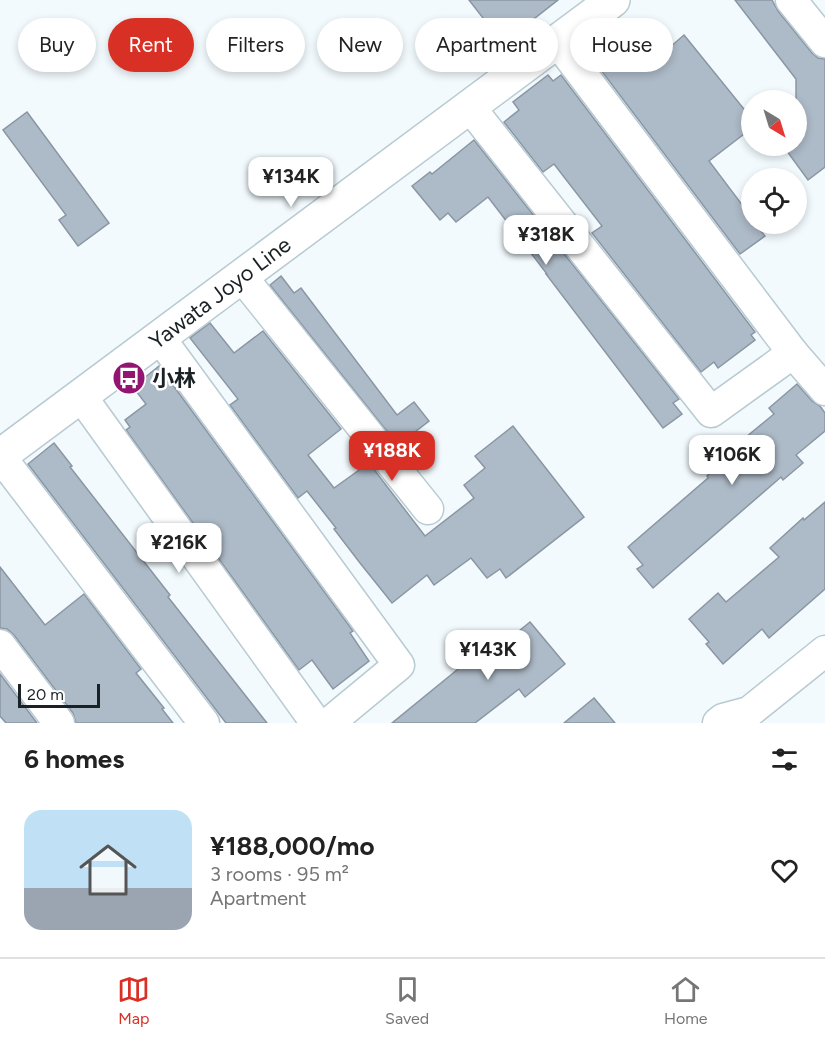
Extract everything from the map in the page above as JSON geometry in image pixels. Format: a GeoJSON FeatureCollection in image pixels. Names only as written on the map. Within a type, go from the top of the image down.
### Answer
{"type":"FeatureCollection","features":[{"type":"Feature","properties":{"kind":"main road","name":"Yawata Joyo Line"},"geometry":{"type":"LineString","coordinates":[[558,40],[613,0]]}},
{"type":"Feature","properties":{"kind":"main road","name":"Yawata Joyo Line"},"geometry":{"type":"LineString","coordinates":[[3,449],[160,338],[516,72]]}},
{"type":"Feature","properties":{"kind":"street"},"geometry":{"type":"LineString","coordinates":[[791,0],[825,42]]}},
{"type":"Feature","properties":{"kind":"street"},"geometry":{"type":"LineString","coordinates":[[558,42],[793,353],[825,390]]}},
{"type":"Feature","properties":{"kind":"street"},"geometry":{"type":"LineString","coordinates":[[470,106],[711,412],[793,353]]}},
{"type":"Feature","properties":{"kind":"street"},"geometry":{"type":"LineString","coordinates":[[242,277],[428,509]]}},
{"type":"Feature","properties":{"kind":"street"},"geometry":{"type":"LineString","coordinates":[[160,338],[399,665],[329,723]]}},
{"type":"Feature","properties":{"kind":"street"},"geometry":{"type":"LineString","coordinates":[[81,396],[316,723]]}},
{"type":"Feature","properties":{"kind":"street"},"geometry":{"type":"LineString","coordinates":[[3,449],[204,723]]}},
{"type":"Feature","properties":{"kind":"street"},"geometry":{"type":"LineString","coordinates":[[0,645],[59,723]]}},
{"type":"Feature","properties":{"kind":"street"},"geometry":{"type":"LineString","coordinates":[[718,723],[723,719],[749,712],[825,651]]}},
{"type":"Feature","properties":{"kind":"building"},"geometry":{"type":"Polygon","coordinates":[[[469,0],[558,0],[535,18],[483,18],[469,0]]]}},
{"type":"Feature","properties":{"kind":"building"},"geometry":{"type":"Polygon","coordinates":[[[735,0],[772,0],[778,11],[812,53],[818,58],[825,59],[825,167],[808,180],[807,168],[799,168],[791,156],[807,156],[807,90],[796,90],[796,79],[735,0]]]}},
{"type":"Feature","properties":{"kind":"building"},"geometry":{"type":"Polygon","coordinates":[[[684,35],[741,105],[741,136],[709,161],[741,203],[741,234],[763,234],[765,236],[740,254],[602,72],[673,72],[673,45],[684,35]]]}},
{"type":"Feature","properties":{"kind":"building"},"geometry":{"type":"Polygon","coordinates":[[[548,75],[553,81],[561,75],[755,332],[751,335],[755,340],[718,368],[714,362],[701,372],[592,233],[602,226],[554,164],[543,172],[504,122],[519,110],[513,102],[548,75]]]}},
{"type":"Feature","properties":{"kind":"building"},"geometry":{"type":"Polygon","coordinates":[[[27,112],[109,223],[78,246],[59,220],[66,215],[3,130],[27,112]]]}},
{"type":"Feature","properties":{"kind":"building"},"geometry":{"type":"Polygon","coordinates":[[[474,140],[679,399],[673,403],[682,414],[663,428],[488,197],[456,222],[448,213],[440,220],[412,186],[430,172],[432,174],[474,140]]]}},
{"type":"Feature","properties":{"kind":"building"},"geometry":{"type":"Polygon","coordinates":[[[281,276],[294,293],[301,288],[397,415],[414,402],[429,421],[398,445],[270,285],[281,276]]]}},
{"type":"Feature","properties":{"kind":"building"},"geometry":{"type":"Polygon","coordinates":[[[210,323],[234,353],[263,331],[341,429],[308,455],[334,488],[369,463],[425,536],[474,498],[464,485],[485,468],[475,456],[513,426],[584,517],[506,578],[500,569],[487,578],[471,558],[434,585],[427,575],[392,603],[307,491],[298,498],[230,405],[238,399],[190,338],[210,323]]]}},
{"type":"Feature","properties":{"kind":"building"},"geometry":{"type":"Polygon","coordinates":[[[159,366],[353,631],[350,633],[369,661],[333,689],[312,660],[299,670],[126,430],[130,427],[125,420],[146,404],[133,387],[159,366]]]}},
{"type":"Feature","properties":{"kind":"building"},"geometry":{"type":"Polygon","coordinates":[[[797,384],[825,413],[825,431],[796,455],[803,463],[783,480],[781,477],[653,588],[637,569],[643,565],[628,547],[708,478],[707,476],[748,439],[746,437],[774,414],[769,408],[797,384]]]}},
{"type":"Feature","properties":{"kind":"building"},"geometry":{"type":"Polygon","coordinates":[[[54,443],[72,466],[70,467],[170,595],[168,597],[267,723],[226,723],[28,464],[54,443]]]}},
{"type":"Feature","properties":{"kind":"building"},"geometry":{"type":"Polygon","coordinates":[[[825,502],[825,589],[769,638],[762,629],[723,664],[706,644],[709,642],[689,619],[718,593],[726,602],[779,557],[770,548],[803,518],[804,520],[825,502]]]}},
{"type":"Feature","properties":{"kind":"building"},"geometry":{"type":"Polygon","coordinates":[[[0,567],[45,625],[84,594],[141,669],[136,673],[173,723],[76,723],[73,713],[14,635],[7,629],[0,628],[0,567]]]}},
{"type":"Feature","properties":{"kind":"building"},"geometry":{"type":"Polygon","coordinates":[[[530,622],[565,664],[525,697],[519,689],[475,723],[392,723],[479,652],[485,659],[530,622]]]}},
{"type":"Feature","properties":{"kind":"building"},"geometry":{"type":"Polygon","coordinates":[[[0,674],[37,723],[6,723],[0,716],[0,674]]]}},
{"type":"Feature","properties":{"kind":"building"},"geometry":{"type":"Polygon","coordinates":[[[594,698],[615,723],[564,723],[594,698]]]}},
{"type":"Feature","properties":{"kind":"place","name":"小林"},"geometry":{"type":"Point","coordinates":[129,378]}}]}
